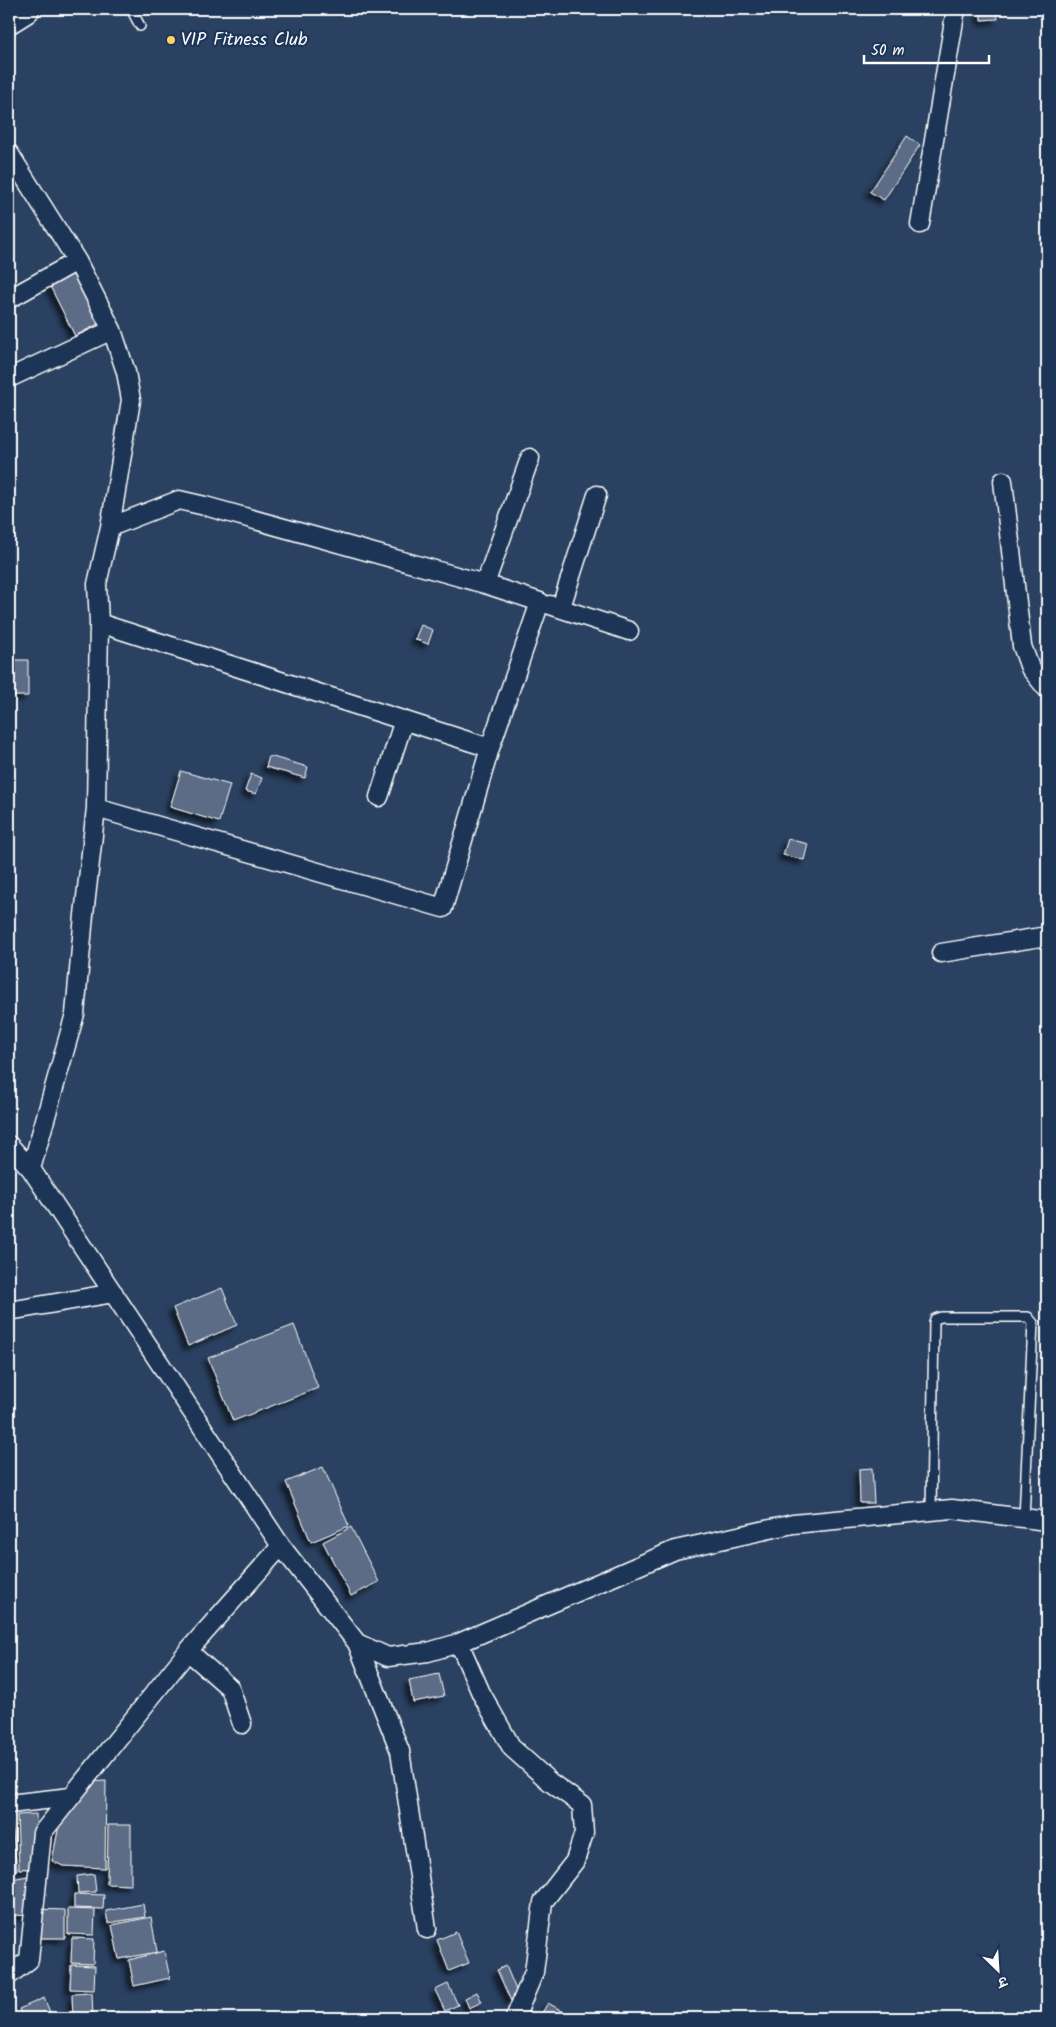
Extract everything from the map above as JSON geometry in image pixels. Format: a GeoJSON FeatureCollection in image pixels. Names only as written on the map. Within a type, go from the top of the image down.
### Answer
{"type":"FeatureCollection","features":[{"type":"Feature","properties":{"kind":"main road"},"geometry":{"type":"LineString","coordinates":[[9,19],[25,9]]}},
{"type":"Feature","properties":{"kind":"street"},"geometry":{"type":"LineString","coordinates":[[920,224],[956,9]]}},
{"type":"Feature","properties":{"kind":"street"},"geometry":{"type":"LineString","coordinates":[[9,153],[77,261],[112,330],[126,372],[131,400],[110,527],[97,584],[99,623],[96,808],[75,1014],[31,1169]]}},
{"type":"Feature","properties":{"kind":"street"},"geometry":{"type":"LineString","coordinates":[[9,299],[77,261]]}},
{"type":"Feature","properties":{"kind":"street"},"geometry":{"type":"LineString","coordinates":[[9,378],[112,330]]}},
{"type":"Feature","properties":{"kind":"street"},"geometry":{"type":"LineString","coordinates":[[485,584],[530,458]]}},
{"type":"Feature","properties":{"kind":"street"},"geometry":{"type":"LineString","coordinates":[[1003,481],[1022,646],[1030,668],[1047,689]]}},
{"type":"Feature","properties":{"kind":"street"},"geometry":{"type":"LineString","coordinates":[[561,607],[598,495]]}},
{"type":"Feature","properties":{"kind":"street"},"geometry":{"type":"LineString","coordinates":[[110,527],[179,500],[485,584],[561,607],[629,631]]}},
{"type":"Feature","properties":{"kind":"street"},"geometry":{"type":"LineString","coordinates":[[96,808],[443,908],[490,748],[540,602]]}},
{"type":"Feature","properties":{"kind":"street"},"geometry":{"type":"LineString","coordinates":[[99,623],[490,748]]}},
{"type":"Feature","properties":{"kind":"street"},"geometry":{"type":"LineString","coordinates":[[379,798],[404,720]]}},
{"type":"Feature","properties":{"kind":"street"},"geometry":{"type":"LineString","coordinates":[[942,953],[1047,936]]}},
{"type":"Feature","properties":{"kind":"street"},"geometry":{"type":"LineString","coordinates":[[9,1145],[31,1169],[281,1546],[357,1643],[400,1751],[427,1929]]}},
{"type":"Feature","properties":{"kind":"street"},"geometry":{"type":"LineString","coordinates":[[10,1309],[114,1293]]}},
{"type":"Feature","properties":{"kind":"street"},"geometry":{"type":"LineString","coordinates":[[357,1643],[388,1657],[428,1652],[459,1643],[674,1550],[793,1524],[952,1509],[1047,1521]]}},
{"type":"Feature","properties":{"kind":"street"},"geometry":{"type":"LineString","coordinates":[[9,1975],[29,1960],[42,1833],[188,1651],[281,1546]]}},
{"type":"Feature","properties":{"kind":"street"},"geometry":{"type":"LineString","coordinates":[[459,1643],[481,1693],[512,1748],[550,1782],[582,1805],[584,1833],[575,1861],[543,1902],[534,1972],[515,2018]]}},
{"type":"Feature","properties":{"kind":"street"},"geometry":{"type":"LineString","coordinates":[[188,1651],[230,1688],[242,1724]]}},
{"type":"Feature","properties":{"kind":"street"},"geometry":{"type":"LineString","coordinates":[[9,1804],[71,1797]]}},
{"type":"Feature","properties":{"kind":"lane"},"geometry":{"type":"LineString","coordinates":[[131,9],[140,26]]}},
{"type":"Feature","properties":{"kind":"lane"},"geometry":{"type":"LineString","coordinates":[[931,1512],[934,1322],[936,1318],[941,1317],[1028,1317],[1033,1323],[1024,1518]]}},
{"type":"Feature","properties":{"kind":"building"},"geometry":{"type":"Polygon","coordinates":[[[981,9],[997,9],[998,19],[981,20],[981,9]]]}},
{"type":"Feature","properties":{"kind":"building"},"geometry":{"type":"Polygon","coordinates":[[[907,136],[920,145],[884,200],[870,192],[907,136]]]}},
{"type":"Feature","properties":{"kind":"building"},"geometry":{"type":"Polygon","coordinates":[[[77,270],[102,322],[75,336],[49,284],[77,270]]]}},
{"type":"Feature","properties":{"kind":"building"},"geometry":{"type":"Polygon","coordinates":[[[421,625],[433,630],[428,644],[415,639],[421,625]]]}},
{"type":"Feature","properties":{"kind":"building"},"geometry":{"type":"Polygon","coordinates":[[[10,660],[28,660],[28,696],[10,696],[10,660]]]}},
{"type":"Feature","properties":{"kind":"building"},"geometry":{"type":"Polygon","coordinates":[[[269,756],[308,767],[305,778],[266,767],[269,756]]]}},
{"type":"Feature","properties":{"kind":"building"},"geometry":{"type":"Polygon","coordinates":[[[181,771],[230,785],[219,822],[170,807],[181,771]]]}},
{"type":"Feature","properties":{"kind":"building"},"geometry":{"type":"Polygon","coordinates":[[[251,774],[262,778],[256,794],[245,791],[251,774]]]}},
{"type":"Feature","properties":{"kind":"building"},"geometry":{"type":"Polygon","coordinates":[[[788,839],[808,844],[804,860],[783,855],[788,839]]]}},
{"type":"Feature","properties":{"kind":"building"},"geometry":{"type":"Polygon","coordinates":[[[222,1288],[237,1325],[188,1346],[173,1308],[222,1288]]]}},
{"type":"Feature","properties":{"kind":"building"},"geometry":{"type":"Polygon","coordinates":[[[294,1325],[318,1388],[233,1421],[208,1358],[294,1325]]]}},
{"type":"Feature","properties":{"kind":"building"},"geometry":{"type":"Polygon","coordinates":[[[323,1467],[349,1526],[311,1542],[286,1482],[323,1467]]]}},
{"type":"Feature","properties":{"kind":"building"},"geometry":{"type":"Polygon","coordinates":[[[872,1468],[874,1503],[860,1503],[859,1469],[872,1468]]]}},
{"type":"Feature","properties":{"kind":"building"},"geometry":{"type":"Polygon","coordinates":[[[351,1527],[379,1582],[351,1596],[323,1542],[351,1527]]]}},
{"type":"Feature","properties":{"kind":"building"},"geometry":{"type":"Polygon","coordinates":[[[439,1674],[444,1696],[413,1702],[409,1680],[439,1674]]]}},
{"type":"Feature","properties":{"kind":"building"},"geometry":{"type":"Polygon","coordinates":[[[106,1781],[105,1868],[63,1866],[52,1861],[61,1815],[85,1782],[106,1781]]]}},
{"type":"Feature","properties":{"kind":"building"},"geometry":{"type":"Polygon","coordinates":[[[36,1814],[38,1868],[19,1869],[17,1815],[36,1814]]]}},
{"type":"Feature","properties":{"kind":"building"},"geometry":{"type":"Polygon","coordinates":[[[11,1816],[17,1870],[9,1871],[9,1817],[11,1816]]]}},
{"type":"Feature","properties":{"kind":"building"},"geometry":{"type":"Polygon","coordinates":[[[108,1825],[131,1825],[131,1885],[107,1884],[108,1825]]]}},
{"type":"Feature","properties":{"kind":"building"},"geometry":{"type":"Polygon","coordinates":[[[94,1874],[96,1892],[78,1893],[77,1876],[94,1874]]]}},
{"type":"Feature","properties":{"kind":"building"},"geometry":{"type":"Polygon","coordinates":[[[34,1875],[31,1916],[14,1915],[11,1879],[34,1875]]]}},
{"type":"Feature","properties":{"kind":"building"},"geometry":{"type":"Polygon","coordinates":[[[74,1894],[104,1895],[103,1909],[74,1908],[74,1894]]]}},
{"type":"Feature","properties":{"kind":"building"},"geometry":{"type":"Polygon","coordinates":[[[143,1904],[145,1917],[108,1923],[106,1911],[143,1904]]]}},
{"type":"Feature","properties":{"kind":"building"},"geometry":{"type":"Polygon","coordinates":[[[34,1909],[65,1910],[65,1938],[34,1938],[34,1909]]]}},
{"type":"Feature","properties":{"kind":"building"},"geometry":{"type":"Polygon","coordinates":[[[68,1909],[95,1910],[94,1935],[68,1934],[68,1909]]]}},
{"type":"Feature","properties":{"kind":"building"},"geometry":{"type":"Polygon","coordinates":[[[151,1917],[157,1952],[119,1959],[112,1925],[151,1917]]]}},
{"type":"Feature","properties":{"kind":"building"},"geometry":{"type":"Polygon","coordinates":[[[456,1932],[469,1963],[449,1971],[437,1940],[456,1932]]]}},
{"type":"Feature","properties":{"kind":"building"},"geometry":{"type":"Polygon","coordinates":[[[72,1938],[94,1939],[93,1964],[71,1963],[72,1938]]]}},
{"type":"Feature","properties":{"kind":"building"},"geometry":{"type":"Polygon","coordinates":[[[164,1951],[170,1978],[134,1986],[129,1960],[164,1951]]]}},
{"type":"Feature","properties":{"kind":"building"},"geometry":{"type":"Polygon","coordinates":[[[71,1965],[95,1966],[94,1990],[70,1989],[71,1965]]]}},
{"type":"Feature","properties":{"kind":"building"},"geometry":{"type":"Polygon","coordinates":[[[506,1966],[519,1997],[511,2001],[497,1970],[506,1966]]]}},
{"type":"Feature","properties":{"kind":"building"},"geometry":{"type":"Polygon","coordinates":[[[448,1984],[458,2005],[445,2011],[435,1990],[448,1984]]]}},
{"type":"Feature","properties":{"kind":"building"},"geometry":{"type":"Polygon","coordinates":[[[477,1992],[482,2002],[469,2008],[465,1998],[477,1992]]]}},
{"type":"Feature","properties":{"kind":"building"},"geometry":{"type":"Polygon","coordinates":[[[92,1993],[93,2018],[73,2018],[72,1994],[92,1993]]]}},
{"type":"Feature","properties":{"kind":"building"},"geometry":{"type":"Polygon","coordinates":[[[44,1998],[50,2012],[36,2018],[23,2018],[19,2009],[44,1998]]]}},
{"type":"Feature","properties":{"kind":"building"},"geometry":{"type":"Polygon","coordinates":[[[548,2003],[566,2013],[563,2018],[543,2018],[540,2016],[548,2003]]]}},
{"type":"Feature","properties":{"kind":"building"},"geometry":{"type":"Polygon","coordinates":[[[118,2011],[123,2018],[104,2018],[118,2011]]]}},
{"type":"Feature","properties":{"kind":"place","name":"VIP Fitness Club"},"geometry":{"type":"Point","coordinates":[171,40]}}]}
